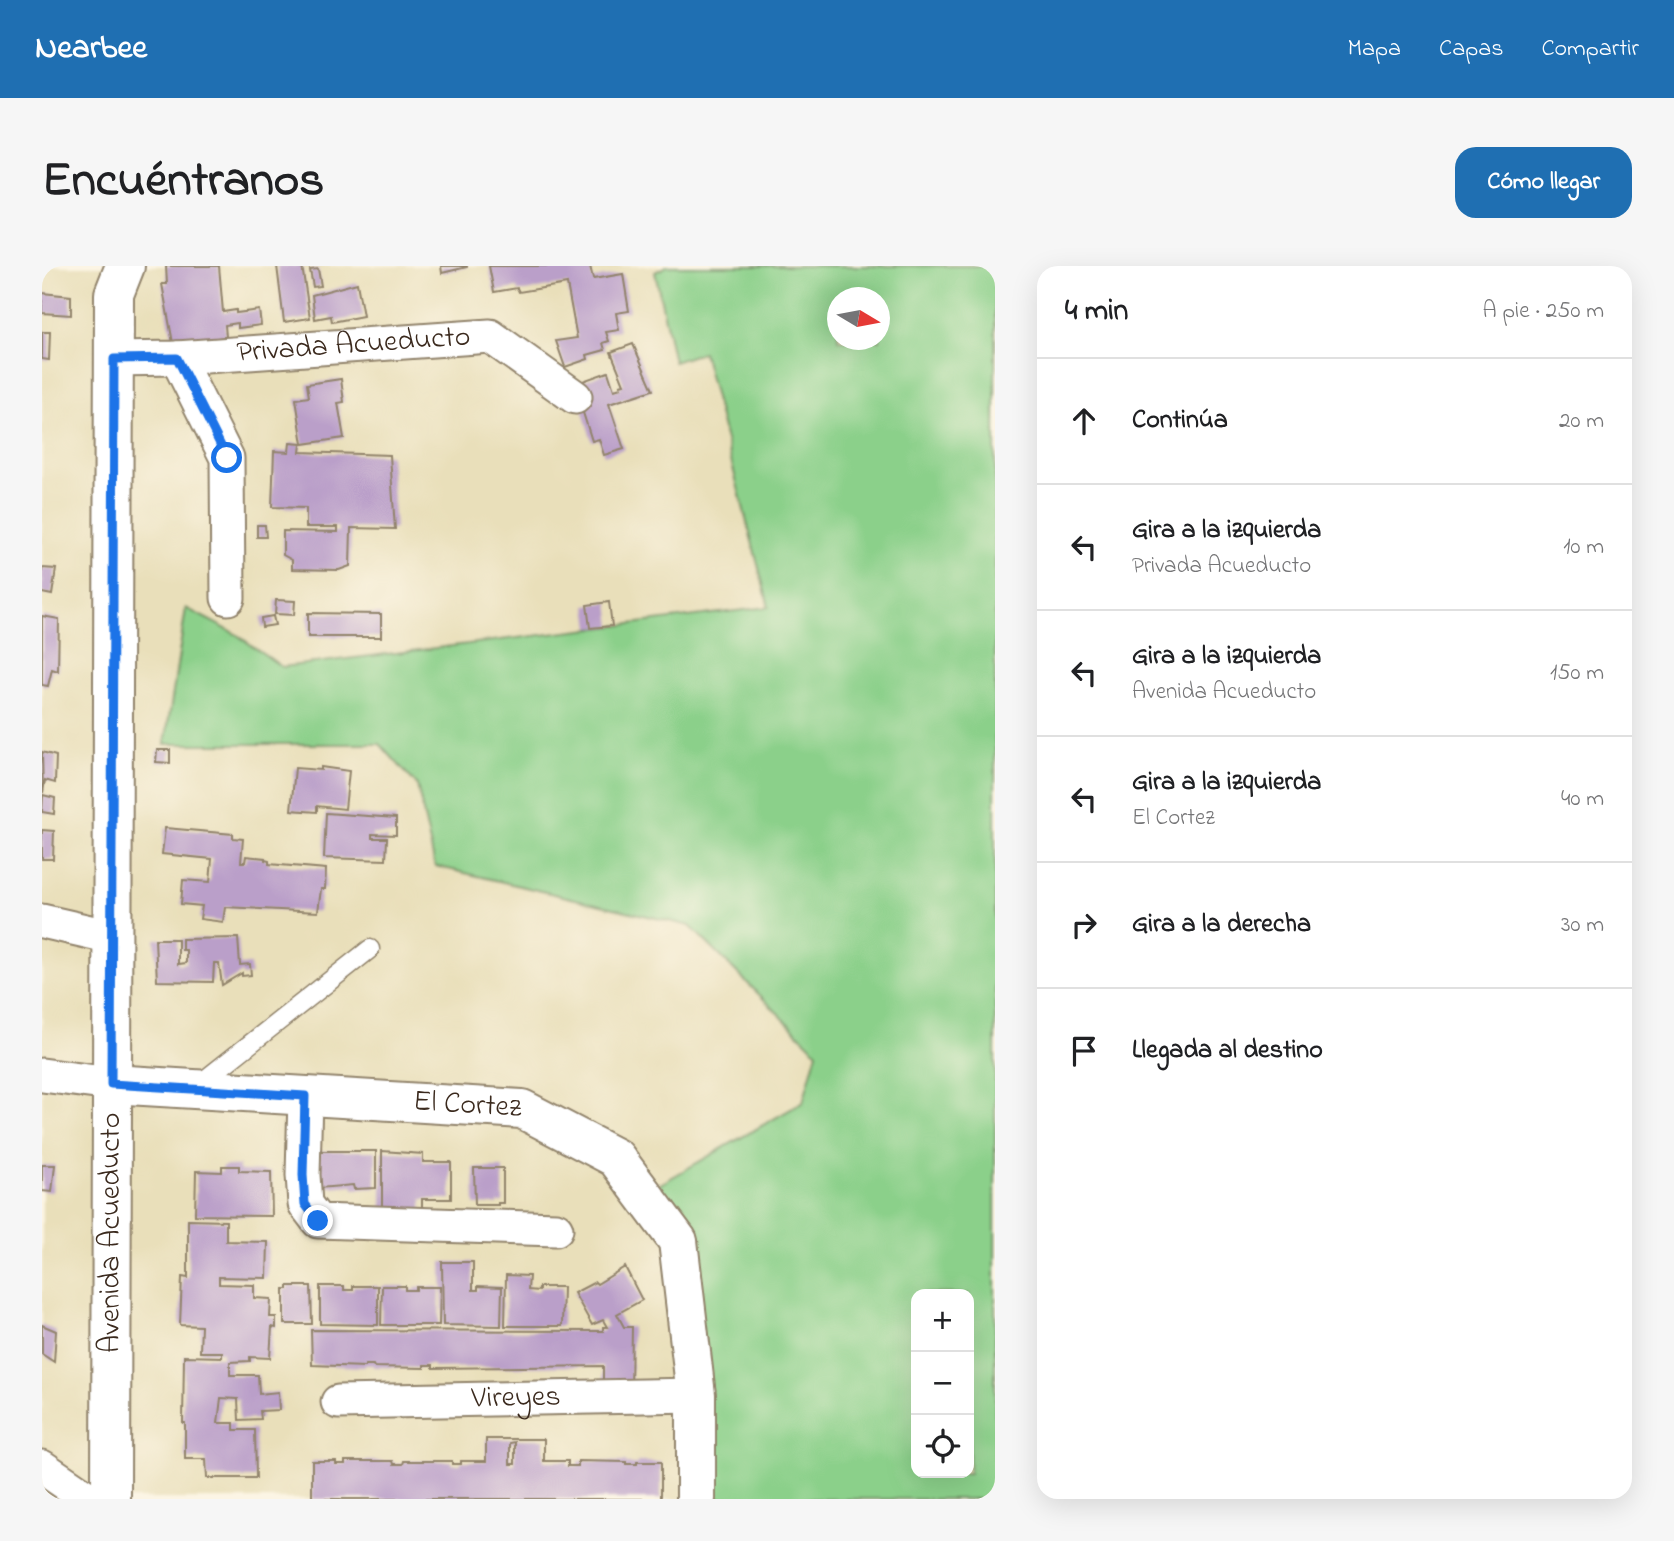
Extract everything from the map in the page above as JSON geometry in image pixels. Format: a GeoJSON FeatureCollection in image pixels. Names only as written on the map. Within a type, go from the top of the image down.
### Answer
{"type":"FeatureCollection","features":[{"type":"Feature","properties":{"kind":"main road","name":"Avenida Acueducto"},"geometry":{"type":"LineString","coordinates":[[111,1499],[113,275]]}},
{"type":"Feature","properties":{"kind":"main road","name":"El Cortez"},"geometry":{"type":"LineString","coordinates":[[111,1084],[522,1109],[616,1158],[678,1241],[696,1395],[696,1499]]}},
{"type":"Feature","properties":{"kind":"street","name":"Privada Acueducto"},"geometry":{"type":"LineString","coordinates":[[114,359],[177,358],[490,337],[575,397]]}},
{"type":"Feature","properties":{"kind":"street"},"geometry":{"type":"LineString","coordinates":[[177,358],[227,458],[228,598]]}},
{"type":"Feature","properties":{"kind":"street"},"geometry":{"type":"LineString","coordinates":[[42,921],[112,937]]}},
{"type":"Feature","properties":{"kind":"street"},"geometry":{"type":"LineString","coordinates":[[42,1075],[111,1084]]}},
{"type":"Feature","properties":{"kind":"street"},"geometry":{"type":"LineString","coordinates":[[305,1096],[305,1204],[318,1221],[556,1229]]}},
{"type":"Feature","properties":{"kind":"street","name":"Vireyes"},"geometry":{"type":"LineString","coordinates":[[338,1402],[696,1395]]}},
{"type":"Feature","properties":{"kind":"street"},"geometry":{"type":"LineString","coordinates":[[42,1467],[89,1499]]}},
{"type":"Feature","properties":{"kind":"lane"},"geometry":{"type":"LineString","coordinates":[[194,1088],[370,949]]}},
{"type":"Feature","properties":{"kind":"green space"},"geometry":{"type":"Polygon","coordinates":[[[667,266],[995,266],[995,1499],[696,1499],[678,1241],[643,1194],[803,1102],[817,1052],[690,926],[435,866],[417,785],[380,744],[165,744],[186,608],[236,634],[282,667],[769,607],[703,352],[674,362],[655,272],[667,266]]]}},
{"type":"Feature","properties":{"kind":"building"},"geometry":{"type":"Polygon","coordinates":[[[166,266],[219,266],[223,312],[259,310],[261,325],[238,328],[238,323],[225,325],[226,337],[173,343],[162,284],[167,284],[166,266]]]}},
{"type":"Feature","properties":{"kind":"building"},"geometry":{"type":"Polygon","coordinates":[[[277,266],[302,266],[310,318],[284,322],[277,266]]]}},
{"type":"Feature","properties":{"kind":"building"},"geometry":{"type":"Polygon","coordinates":[[[441,266],[467,266],[467,267],[442,273],[441,266]]]}},
{"type":"Feature","properties":{"kind":"building"},"geometry":{"type":"Polygon","coordinates":[[[489,266],[590,266],[593,279],[623,274],[629,311],[616,313],[619,330],[606,332],[609,341],[603,343],[605,350],[587,355],[588,359],[565,367],[556,341],[577,338],[567,284],[519,292],[517,288],[494,292],[489,266]]]}},
{"type":"Feature","properties":{"kind":"building"},"geometry":{"type":"Polygon","coordinates":[[[318,269],[321,286],[313,287],[310,270],[318,269]]]}},
{"type":"Feature","properties":{"kind":"building"},"geometry":{"type":"Polygon","coordinates":[[[357,283],[363,316],[332,322],[331,316],[315,319],[312,295],[357,283]]]}},
{"type":"Feature","properties":{"kind":"building"},"geometry":{"type":"Polygon","coordinates":[[[42,293],[71,296],[71,315],[42,313],[42,293]]]}},
{"type":"Feature","properties":{"kind":"building"},"geometry":{"type":"Polygon","coordinates":[[[42,332],[50,332],[49,360],[42,359],[42,332]]]}},
{"type":"Feature","properties":{"kind":"building"},"geometry":{"type":"Polygon","coordinates":[[[633,344],[653,390],[609,404],[624,449],[604,455],[599,439],[592,441],[574,384],[608,372],[614,390],[621,388],[620,385],[624,384],[611,352],[633,344]]]}},
{"type":"Feature","properties":{"kind":"building"},"geometry":{"type":"Polygon","coordinates":[[[341,379],[344,402],[338,403],[344,438],[303,444],[296,399],[309,397],[307,384],[341,379]]]}},
{"type":"Feature","properties":{"kind":"building"},"geometry":{"type":"Polygon","coordinates":[[[290,443],[301,444],[300,452],[390,455],[395,529],[351,528],[350,566],[339,570],[292,569],[292,560],[283,555],[283,531],[338,532],[338,527],[306,527],[306,508],[272,507],[274,451],[289,452],[290,443]]]}},
{"type":"Feature","properties":{"kind":"building"},"geometry":{"type":"Polygon","coordinates":[[[257,525],[265,525],[266,537],[257,537],[257,525]]]}},
{"type":"Feature","properties":{"kind":"building"},"geometry":{"type":"Polygon","coordinates":[[[42,568],[56,569],[52,595],[42,593],[42,568]]]}},
{"type":"Feature","properties":{"kind":"building"},"geometry":{"type":"Polygon","coordinates":[[[276,600],[295,601],[294,615],[275,614],[276,600]]]}},
{"type":"Feature","properties":{"kind":"building"},"geometry":{"type":"Polygon","coordinates":[[[609,602],[612,626],[590,628],[587,605],[609,602]]]}},
{"type":"Feature","properties":{"kind":"building"},"geometry":{"type":"Polygon","coordinates":[[[308,613],[381,614],[381,637],[308,637],[308,613]]]}},
{"type":"Feature","properties":{"kind":"building"},"geometry":{"type":"Polygon","coordinates":[[[42,616],[59,619],[58,671],[52,669],[48,686],[42,685],[42,616]]]}},
{"type":"Feature","properties":{"kind":"building"},"geometry":{"type":"Polygon","coordinates":[[[273,616],[275,625],[262,627],[261,618],[273,616]]]}},
{"type":"Feature","properties":{"kind":"building"},"geometry":{"type":"Polygon","coordinates":[[[157,750],[170,750],[170,763],[156,762],[157,750]]]}},
{"type":"Feature","properties":{"kind":"building"},"geometry":{"type":"Polygon","coordinates":[[[42,752],[56,756],[55,783],[45,780],[43,793],[42,752]]]}},
{"type":"Feature","properties":{"kind":"building"},"geometry":{"type":"Polygon","coordinates":[[[321,767],[349,771],[345,809],[317,806],[317,812],[291,810],[295,768],[321,770],[321,767]]]}},
{"type":"Feature","properties":{"kind":"building"},"geometry":{"type":"Polygon","coordinates":[[[43,795],[55,798],[54,814],[42,812],[43,795]]]}},
{"type":"Feature","properties":{"kind":"building"},"geometry":{"type":"Polygon","coordinates":[[[326,813],[396,818],[396,835],[372,834],[372,838],[387,838],[386,860],[324,858],[326,813]]]}},
{"type":"Feature","properties":{"kind":"building"},"geometry":{"type":"Polygon","coordinates":[[[165,828],[233,834],[233,838],[243,839],[241,862],[245,862],[246,856],[265,858],[269,864],[326,869],[325,889],[321,889],[318,912],[225,907],[223,922],[200,919],[202,906],[181,904],[183,880],[210,882],[212,859],[162,854],[165,828]]]}},
{"type":"Feature","properties":{"kind":"building"},"geometry":{"type":"Polygon","coordinates":[[[42,830],[54,831],[53,859],[42,859],[42,830]]]}},
{"type":"Feature","properties":{"kind":"building"},"geometry":{"type":"Polygon","coordinates":[[[238,938],[240,965],[250,964],[251,975],[242,976],[242,973],[222,985],[219,963],[214,963],[213,982],[157,981],[155,939],[178,939],[178,964],[186,963],[186,950],[182,950],[182,939],[238,938]]]}},
{"type":"Feature","properties":{"kind":"building"},"geometry":{"type":"Polygon","coordinates":[[[319,1151],[376,1151],[376,1188],[354,1189],[353,1185],[319,1188],[319,1151]]]}},
{"type":"Feature","properties":{"kind":"building"},"geometry":{"type":"Polygon","coordinates":[[[382,1151],[423,1154],[423,1162],[451,1162],[451,1199],[422,1199],[422,1214],[382,1214],[382,1151]]]}},
{"type":"Feature","properties":{"kind":"building"},"geometry":{"type":"Polygon","coordinates":[[[42,1165],[55,1165],[52,1192],[42,1191],[42,1165]]]}},
{"type":"Feature","properties":{"kind":"building"},"geometry":{"type":"Polygon","coordinates":[[[222,1166],[239,1166],[239,1171],[271,1172],[272,1216],[195,1215],[196,1171],[222,1172],[222,1166]]]}},
{"type":"Feature","properties":{"kind":"building"},"geometry":{"type":"Polygon","coordinates":[[[474,1168],[503,1168],[503,1203],[475,1205],[474,1168]]]}},
{"type":"Feature","properties":{"kind":"building"},"geometry":{"type":"Polygon","coordinates":[[[188,1220],[226,1221],[226,1241],[268,1242],[267,1278],[219,1277],[219,1284],[254,1285],[254,1298],[271,1299],[270,1317],[276,1317],[276,1328],[272,1327],[270,1358],[250,1357],[250,1361],[230,1362],[230,1375],[258,1375],[259,1394],[278,1392],[279,1410],[260,1411],[261,1419],[239,1420],[238,1399],[221,1398],[218,1423],[234,1423],[234,1430],[255,1430],[256,1478],[207,1478],[206,1459],[185,1459],[184,1356],[222,1357],[222,1352],[200,1352],[201,1326],[180,1325],[182,1277],[188,1278],[188,1220]]]}},
{"type":"Feature","properties":{"kind":"building"},"geometry":{"type":"Polygon","coordinates":[[[442,1262],[473,1262],[473,1290],[478,1290],[478,1286],[502,1287],[501,1326],[443,1325],[442,1262]]]}},
{"type":"Feature","properties":{"kind":"building"},"geometry":{"type":"Polygon","coordinates":[[[625,1267],[642,1300],[617,1314],[624,1327],[632,1327],[631,1392],[603,1392],[603,1366],[433,1368],[433,1365],[424,1365],[424,1368],[312,1365],[311,1330],[603,1331],[603,1327],[607,1327],[603,1320],[592,1325],[574,1293],[595,1282],[597,1284],[625,1267]]]}},
{"type":"Feature","properties":{"kind":"building"},"geometry":{"type":"Polygon","coordinates":[[[506,1275],[529,1276],[528,1290],[563,1287],[562,1326],[505,1326],[506,1275]]]}},
{"type":"Feature","properties":{"kind":"building"},"geometry":{"type":"Polygon","coordinates":[[[288,1286],[311,1286],[312,1324],[284,1324],[284,1289],[288,1289],[288,1286]]]}},
{"type":"Feature","properties":{"kind":"building"},"geometry":{"type":"Polygon","coordinates":[[[320,1286],[344,1286],[344,1290],[353,1290],[353,1286],[378,1286],[378,1325],[320,1324],[320,1286]]]}},
{"type":"Feature","properties":{"kind":"building"},"geometry":{"type":"Polygon","coordinates":[[[382,1286],[405,1286],[405,1290],[440,1287],[439,1325],[381,1325],[382,1286]]]}},
{"type":"Feature","properties":{"kind":"building"},"geometry":{"type":"Polygon","coordinates":[[[42,1325],[56,1331],[54,1362],[42,1354],[42,1325]]]}},
{"type":"Feature","properties":{"kind":"building"},"geometry":{"type":"Polygon","coordinates":[[[486,1439],[544,1439],[544,1461],[568,1461],[568,1466],[578,1466],[578,1461],[626,1464],[661,1462],[661,1499],[312,1499],[312,1461],[336,1461],[336,1464],[345,1464],[345,1461],[393,1461],[394,1464],[403,1464],[404,1461],[452,1461],[452,1464],[461,1464],[461,1461],[486,1461],[486,1439]],[[515,1442],[510,1443],[510,1464],[515,1464],[515,1442]]]}},
{"type":"Feature","properties":{"kind":"route"},"geometry":{"type":"LineString","coordinates":[[227,458],[177,358],[114,359],[111,1084],[305,1096],[305,1204],[318,1221]]}}]}
